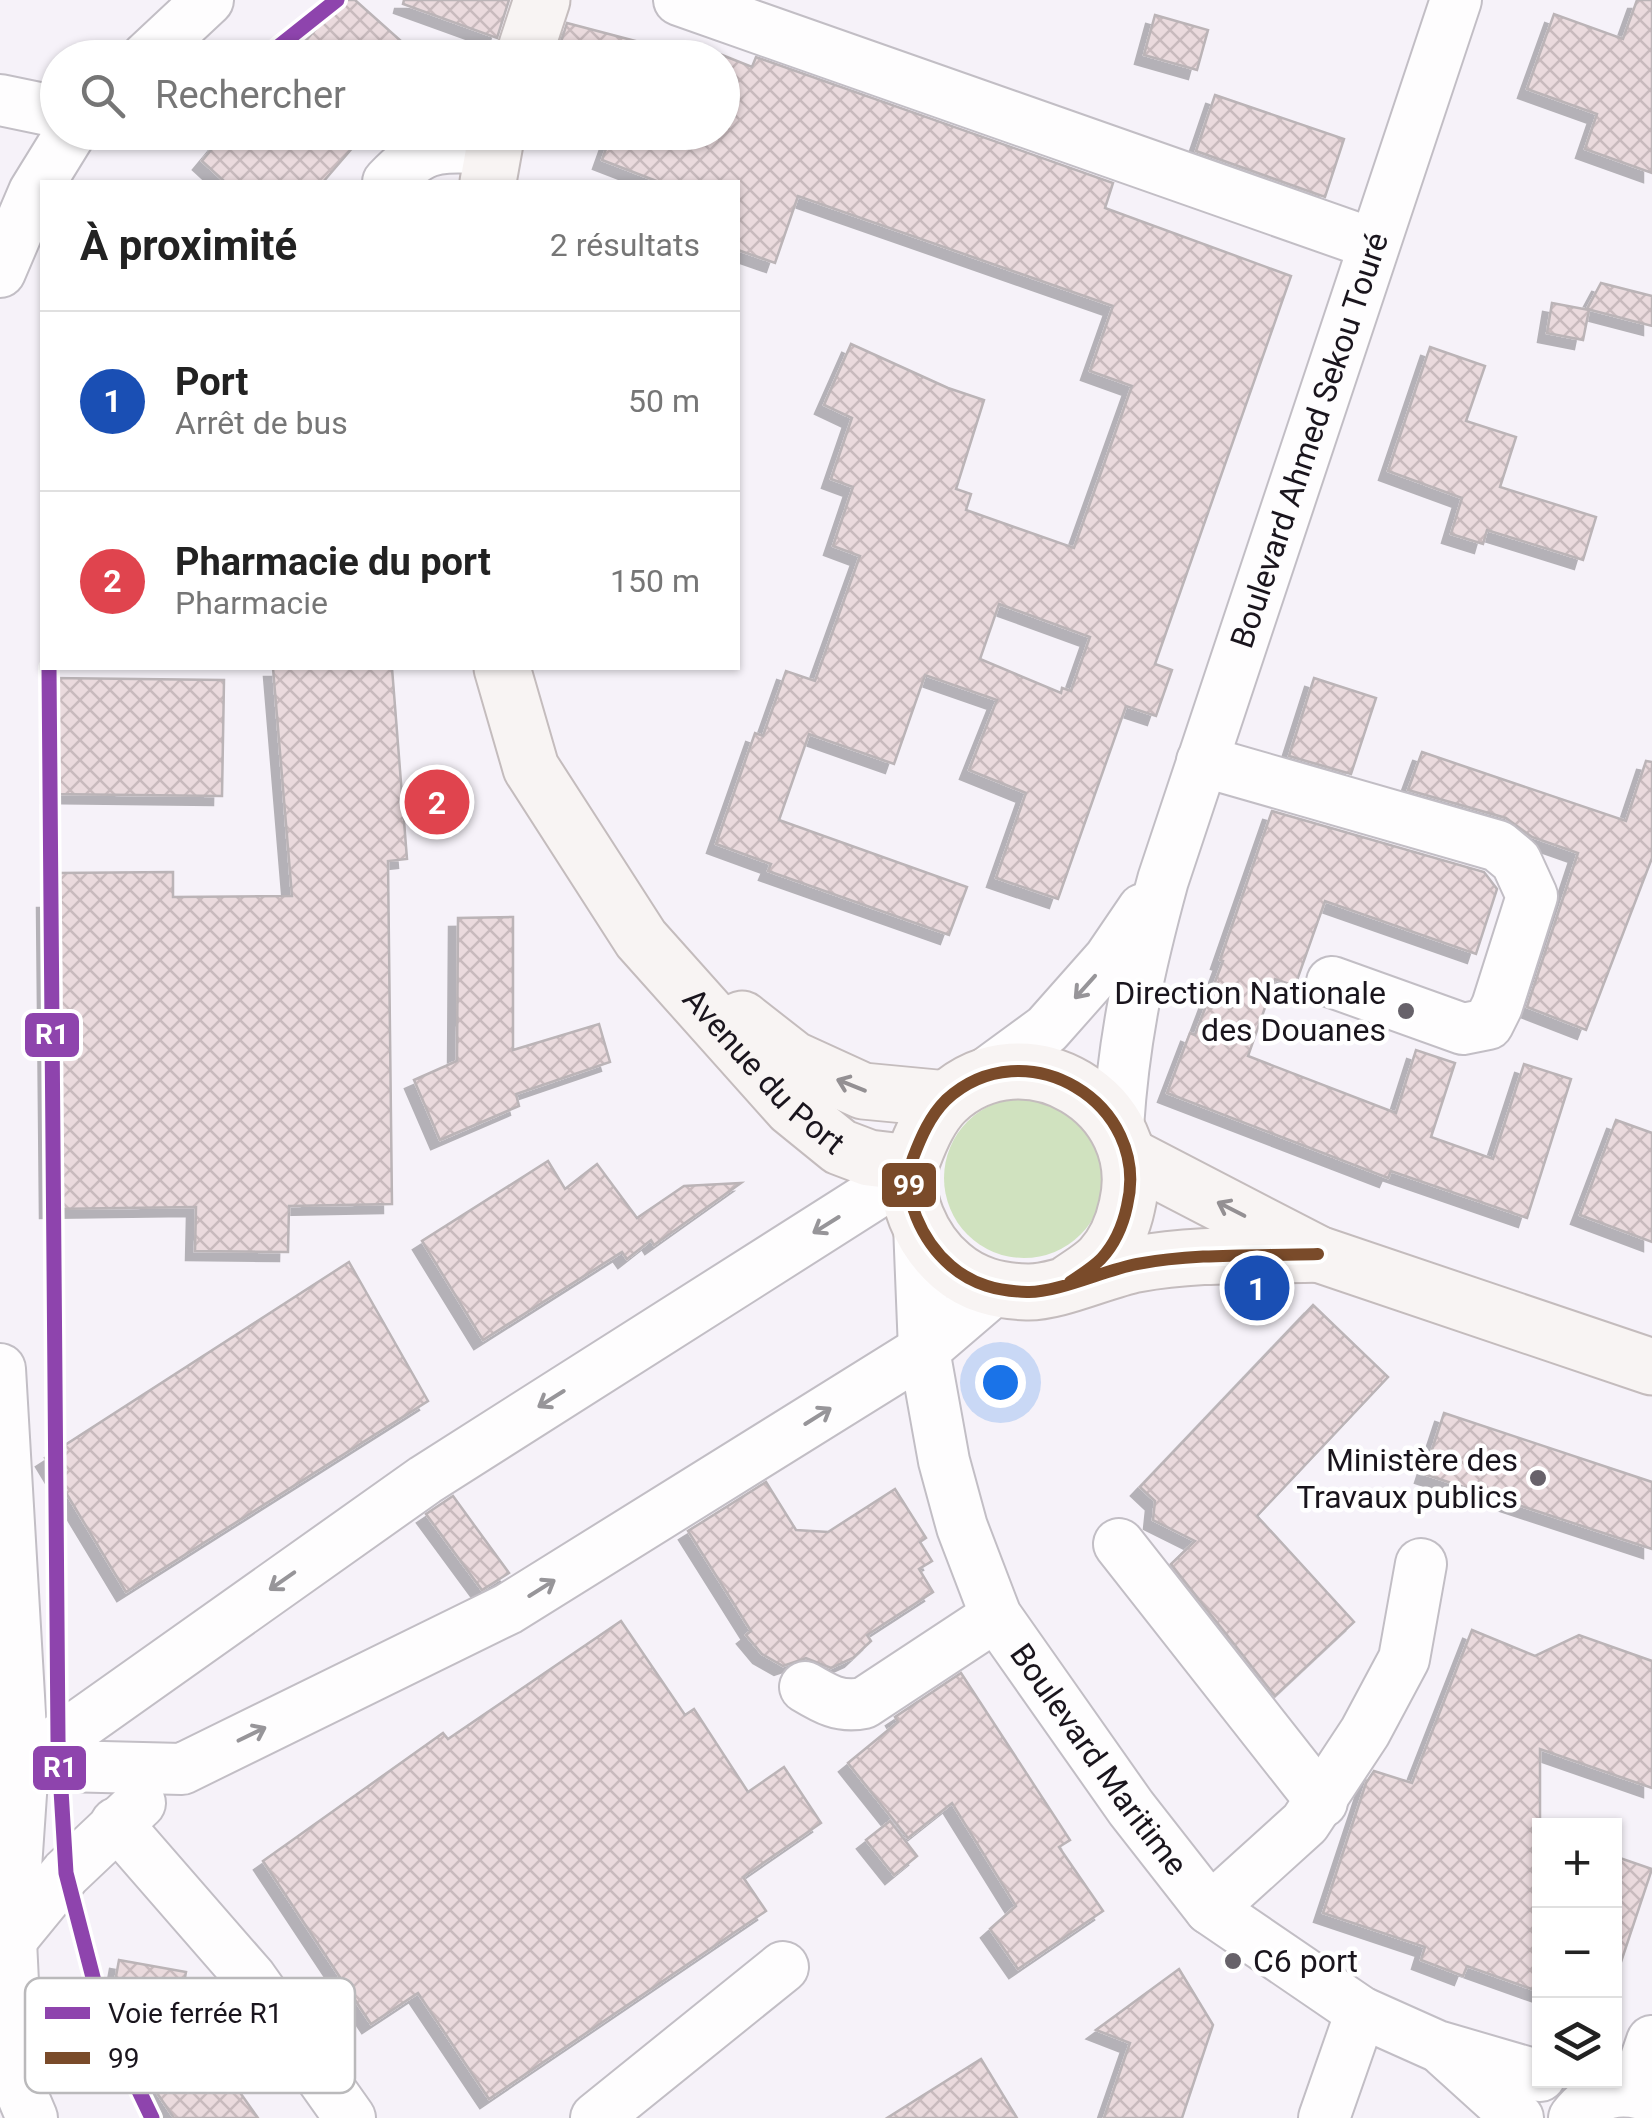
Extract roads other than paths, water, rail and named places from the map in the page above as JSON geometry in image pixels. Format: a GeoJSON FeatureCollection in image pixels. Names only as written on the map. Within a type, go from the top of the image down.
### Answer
{"type":"FeatureCollection","features":[{"type":"Feature","properties":{"kind":"main road"},"geometry":{"type":"LineString","coordinates":[[528,40],[542,0]]}},
{"type":"Feature","properties":{"kind":"main road","name":"Avenue du Port"},"geometry":{"type":"LineString","coordinates":[[503,670],[531,768],[642,939],[792,1108],[840,1147],[868,1158],[913,1187]]}},
{"type":"Feature","properties":{"kind":"main road","name":"Avenue du Port"},"geometry":{"type":"LineString","coordinates":[[642,939],[793,1059],[863,1091],[962,1090]]}},
{"type":"Feature","properties":{"kind":"main road"},"geometry":{"type":"LineString","coordinates":[[1070,1282],[1101,1258],[1122,1226],[1132,1188],[1123,1142],[1098,1102],[1074,1084],[1042,1072],[1008,1072],[962,1090],[926,1126],[913,1187],[937,1254],[963,1276],[994,1290],[1033,1292],[1137,1264],[1200,1257],[1318,1254]]}},
{"type":"Feature","properties":{"kind":"main road"},"geometry":{"type":"LineString","coordinates":[[1123,1142],[1318,1254],[1652,1367]]}},
{"type":"Feature","properties":{"kind":"street"},"geometry":{"type":"LineString","coordinates":[[165,40],[208,0]]}},
{"type":"Feature","properties":{"kind":"street"},"geometry":{"type":"LineString","coordinates":[[679,0],[1374,244]]}},
{"type":"Feature","properties":{"kind":"street","name":"Boulevard Ahmed Sekou Touré"},"geometry":{"type":"LineString","coordinates":[[1123,1142],[1122,1054],[1135,985],[1163,880],[1456,0]]}},
{"type":"Feature","properties":{"kind":"street"},"geometry":{"type":"LineString","coordinates":[[0,100],[40,108]]}},
{"type":"Feature","properties":{"kind":"street"},"geometry":{"type":"LineString","coordinates":[[41,180],[60,150]]}},
{"type":"Feature","properties":{"kind":"street"},"geometry":{"type":"LineString","coordinates":[[390,180],[413,156],[433,150]]}},
{"type":"Feature","properties":{"kind":"street"},"geometry":{"type":"LineString","coordinates":[[458,150],[493,154]]}},
{"type":"Feature","properties":{"kind":"street"},"geometry":{"type":"LineString","coordinates":[[0,272],[40,182]]}},
{"type":"Feature","properties":{"kind":"street"},"geometry":{"type":"LineString","coordinates":[[1202,761],[1498,846],[1516,860],[1532,896],[1488,1024],[1463,1029],[1332,982]]}},
{"type":"Feature","properties":{"kind":"street","name":"Boulevard Ahmed Sekou Touré"},"geometry":{"type":"LineString","coordinates":[[962,1090],[1047,1029],[1110,959],[1163,880]]}},
{"type":"Feature","properties":{"kind":"street"},"geometry":{"type":"LineString","coordinates":[[11,1766],[425,1480],[913,1187]]}},
{"type":"Feature","properties":{"kind":"street","name":"Boulevard Maritime"},"geometry":{"type":"LineString","coordinates":[[913,1187],[924,1350],[944,1461],[962,1528],[996,1616],[1132,1808],[1210,1909],[1361,2012],[1437,2046],[1532,2074]]}},
{"type":"Feature","properties":{"kind":"street"},"geometry":{"type":"LineString","coordinates":[[5,1946],[66,1872],[116,1823],[182,1769],[508,1609],[924,1350],[994,1290]]}},
{"type":"Feature","properties":{"kind":"street"},"geometry":{"type":"LineString","coordinates":[[0,1369],[11,1766],[5,1946],[18,2084],[32,2118]]}},
{"type":"Feature","properties":{"kind":"street"},"geometry":{"type":"LineString","coordinates":[[1118,1544],[1322,1802]]}},
{"type":"Feature","properties":{"kind":"street"},"geometry":{"type":"LineString","coordinates":[[1210,1909],[1305,1823],[1365,1732],[1404,1659],[1421,1564]]}},
{"type":"Feature","properties":{"kind":"street"},"geometry":{"type":"LineString","coordinates":[[805,1687],[833,1704],[864,1703],[996,1616]]}},
{"type":"Feature","properties":{"kind":"street"},"geometry":{"type":"LineString","coordinates":[[11,1766],[182,1769]]}},
{"type":"Feature","properties":{"kind":"street"},"geometry":{"type":"LineString","coordinates":[[116,1823],[251,1978]]}},
{"type":"Feature","properties":{"kind":"street"},"geometry":{"type":"LineString","coordinates":[[596,2118],[783,1967]]}},
{"type":"Feature","properties":{"kind":"street"},"geometry":{"type":"LineString","coordinates":[[1324,2118],[1361,2012]]}},
{"type":"Feature","properties":{"kind":"street"},"geometry":{"type":"LineString","coordinates":[[1575,2088],[1615,2101],[1652,2041]]}},
{"type":"Feature","properties":{"kind":"street","name":"Boulevard Maritime"},"geometry":{"type":"LineString","coordinates":[[1437,2046],[1518,2118]]}},
{"type":"Feature","properties":{"kind":"street"},"geometry":{"type":"LineString","coordinates":[[332,2093],[350,2118]]}},
{"type":"Feature","properties":{"kind":"rail line","name":"R1"},"geometry":{"type":"LineString","coordinates":[[287,40],[337,0]]}},
{"type":"Feature","properties":{"kind":"rail line","name":"R1"},"geometry":{"type":"LineString","coordinates":[[49,670],[58,1740],[66,1873],[93,1978]]}},
{"type":"Feature","properties":{"kind":"rail line","name":"R1"},"geometry":{"type":"LineString","coordinates":[[140,2093],[152,2118]]}},
{"type":"Feature","properties":{"kind":"place","name":"Pharmacie du port"},"geometry":{"type":"Point","coordinates":[437,802]}},
{"type":"Feature","properties":{"kind":"place","name":"Direction Nationale des Douanes"},"geometry":{"type":"Point","coordinates":[1406,1011]}},
{"type":"Feature","properties":{"kind":"place","name":"Port"},"geometry":{"type":"Point","coordinates":[1257,1288]}},
{"type":"Feature","properties":{"kind":"place","name":"Ministère des Travaux publics"},"geometry":{"type":"Point","coordinates":[1538,1478]}},
{"type":"Feature","properties":{"kind":"place","name":"C6 port"},"geometry":{"type":"Point","coordinates":[1233,1961]}}]}
